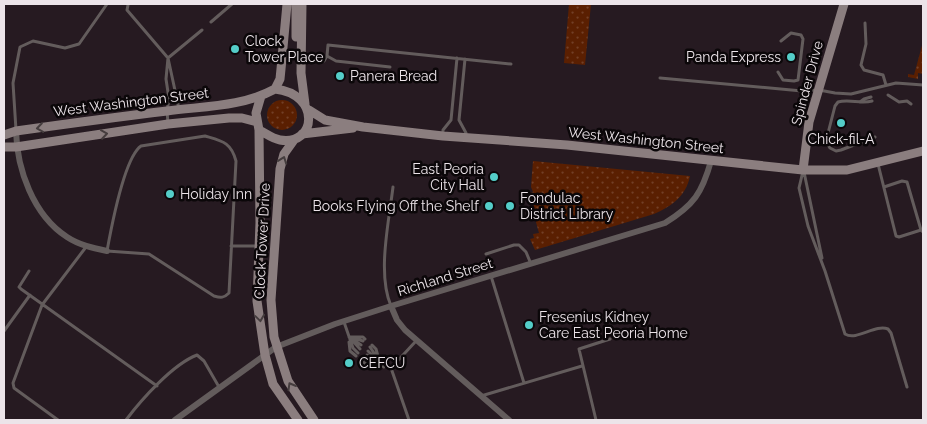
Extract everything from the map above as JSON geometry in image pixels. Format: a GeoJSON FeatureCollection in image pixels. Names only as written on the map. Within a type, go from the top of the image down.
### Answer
{"type":"FeatureCollection","features":[{"type":"Feature","properties":{"kind":"main road"},"geometry":{"type":"LineString","coordinates":[[288,4],[280,79],[275,89],[261,96],[256,113],[258,126],[278,140],[294,140],[308,126],[301,71],[302,4]]}},
{"type":"Feature","properties":{"kind":"main road"},"geometry":{"type":"LineString","coordinates":[[296,4],[298,64],[301,71]]}},
{"type":"Feature","properties":{"kind":"main road","name":"Spinder Drive"},"geometry":{"type":"LineString","coordinates":[[803,170],[809,122],[844,4]]}},
{"type":"Feature","properties":{"kind":"main road"},"geometry":{"type":"LineString","coordinates":[[275,89],[292,93],[307,107]]}},
{"type":"Feature","properties":{"kind":"main road","name":"West Washington Street"},"geometry":{"type":"LineString","coordinates":[[4,135],[16,131],[179,109],[242,103],[261,96]]}},
{"type":"Feature","properties":{"kind":"main road","name":"West Washington Street"},"geometry":{"type":"LineString","coordinates":[[307,107],[325,120],[363,127],[465,138],[567,145],[803,170],[847,170],[923,151]]}},
{"type":"Feature","properties":{"kind":"main road","name":"West Washington Street"},"geometry":{"type":"LineString","coordinates":[[4,147],[16,147],[168,124],[242,118],[258,126]]}},
{"type":"Feature","properties":{"kind":"main road","name":"Clock Tower Drive"},"geometry":{"type":"LineString","coordinates":[[258,126],[260,179],[258,301],[265,355],[274,384],[298,420]]}},
{"type":"Feature","properties":{"kind":"main road","name":"West Washington Street"},"geometry":{"type":"LineString","coordinates":[[302,134],[363,127]]}},
{"type":"Feature","properties":{"kind":"main road","name":"Clock Tower Drive"},"geometry":{"type":"LineString","coordinates":[[294,140],[284,154],[280,169],[271,300],[276,347],[288,382],[314,420]]}},
{"type":"Feature","properties":{"kind":"street"},"geometry":{"type":"LineString","coordinates":[[16,131],[16,147],[26,184],[39,208],[66,236],[86,247],[107,251]]}},
{"type":"Feature","properties":{"kind":"street","name":"Richland Street"},"geometry":{"type":"LineString","coordinates":[[175,420],[276,347],[391,306],[665,223],[690,205],[700,191],[712,161]]}},
{"type":"Feature","properties":{"kind":"street"},"geometry":{"type":"LineString","coordinates":[[391,306],[397,320],[405,330],[509,420]]}},
{"type":"Feature","properties":{"kind":"lane"},"geometry":{"type":"LineString","coordinates":[[16,131],[13,83],[20,47],[33,41],[65,48],[79,44],[107,4]]}},
{"type":"Feature","properties":{"kind":"lane"},"geometry":{"type":"LineString","coordinates":[[128,4],[127,10],[168,58],[179,109]]}},
{"type":"Feature","properties":{"kind":"lane"},"geometry":{"type":"LineString","coordinates":[[211,22],[232,4]]}},
{"type":"Feature","properties":{"kind":"lane"},"geometry":{"type":"LineString","coordinates":[[866,23],[866,44],[861,65],[864,70],[883,75],[886,85]]}},
{"type":"Feature","properties":{"kind":"lane"},"geometry":{"type":"LineString","coordinates":[[168,124],[169,98],[166,79],[168,58],[202,30]]}},
{"type":"Feature","properties":{"kind":"lane"},"geometry":{"type":"LineString","coordinates":[[778,72],[783,80],[798,80],[803,39],[801,35],[791,34],[780,41]]}},
{"type":"Feature","properties":{"kind":"lane"},"geometry":{"type":"LineString","coordinates":[[324,61],[327,56],[328,45],[511,64]]}},
{"type":"Feature","properties":{"kind":"lane"},"geometry":{"type":"LineString","coordinates":[[327,56],[336,61],[390,67]]}},
{"type":"Feature","properties":{"kind":"lane"},"geometry":{"type":"LineString","coordinates":[[443,136],[443,130],[451,120],[457,58]]}},
{"type":"Feature","properties":{"kind":"lane"},"geometry":{"type":"LineString","coordinates":[[465,59],[459,120],[466,132],[465,138]]}},
{"type":"Feature","properties":{"kind":"lane"},"geometry":{"type":"LineString","coordinates":[[660,78],[851,94],[886,85],[903,83],[923,85]]}},
{"type":"Feature","properties":{"kind":"lane"},"geometry":{"type":"LineString","coordinates":[[888,95],[899,102],[907,101],[911,104]]}},
{"type":"Feature","properties":{"kind":"lane"},"geometry":{"type":"LineString","coordinates":[[872,99],[864,99],[860,102],[838,102],[827,137],[827,143],[833,150],[838,151],[875,137]]}},
{"type":"Feature","properties":{"kind":"lane"},"geometry":{"type":"LineString","coordinates":[[205,136],[228,144],[233,150],[236,161],[229,293],[226,297],[214,296],[149,254],[107,251],[117,204],[131,157],[136,150],[141,146],[205,136]]}},
{"type":"Feature","properties":{"kind":"lane"},"geometry":{"type":"LineString","coordinates":[[878,163],[896,236],[899,237],[922,231],[907,182],[902,181],[884,187]]}},
{"type":"Feature","properties":{"kind":"lane"},"geometry":{"type":"LineString","coordinates":[[803,170],[825,271]]}},
{"type":"Feature","properties":{"kind":"lane"},"geometry":{"type":"LineString","coordinates":[[803,170],[799,188],[808,226],[845,334],[851,336],[887,328],[891,333],[907,387]]}},
{"type":"Feature","properties":{"kind":"lane"},"geometry":{"type":"LineString","coordinates":[[391,306],[387,296],[384,267],[393,187]]}},
{"type":"Feature","properties":{"kind":"lane"},"geometry":{"type":"LineString","coordinates":[[486,254],[514,245],[520,245],[526,252],[531,264]]}},
{"type":"Feature","properties":{"kind":"lane"},"geometry":{"type":"LineString","coordinates":[[231,246],[260,246]]}},
{"type":"Feature","properties":{"kind":"lane"},"geometry":{"type":"LineString","coordinates":[[58,420],[14,388],[13,383],[42,305],[86,247]]}},
{"type":"Feature","properties":{"kind":"lane"},"geometry":{"type":"LineString","coordinates":[[29,272],[19,287],[157,386]]}},
{"type":"Feature","properties":{"kind":"lane"},"geometry":{"type":"LineString","coordinates":[[491,276],[524,383]]}},
{"type":"Feature","properties":{"kind":"lane"},"geometry":{"type":"LineString","coordinates":[[4,331],[30,296]]}},
{"type":"Feature","properties":{"kind":"lane"},"geometry":{"type":"LineString","coordinates":[[343,322],[349,336],[350,351],[361,347]]}},
{"type":"Feature","properties":{"kind":"lane"},"geometry":{"type":"LineString","coordinates":[[349,336],[361,347]]}},
{"type":"Feature","properties":{"kind":"lane"},"geometry":{"type":"LineString","coordinates":[[349,336],[361,347]]}},
{"type":"Feature","properties":{"kind":"lane"},"geometry":{"type":"LineString","coordinates":[[596,420],[579,349],[610,339]]}},
{"type":"Feature","properties":{"kind":"lane"},"geometry":{"type":"LineString","coordinates":[[409,420],[391,368],[416,340]]}},
{"type":"Feature","properties":{"kind":"lane"},"geometry":{"type":"LineString","coordinates":[[367,353],[374,352],[380,364]]}},
{"type":"Feature","properties":{"kind":"lane"},"geometry":{"type":"LineString","coordinates":[[367,353],[368,366],[380,364]]}},
{"type":"Feature","properties":{"kind":"lane"},"geometry":{"type":"LineString","coordinates":[[367,353],[384,367]]}},
{"type":"Feature","properties":{"kind":"lane"},"geometry":{"type":"LineString","coordinates":[[126,420],[138,404],[157,386],[188,358],[196,355],[204,361],[219,388]]}},
{"type":"Feature","properties":{"kind":"lane"},"geometry":{"type":"LineString","coordinates":[[480,396],[582,366]]}},
{"type":"Feature","properties":{"kind":"shaded area"},"geometry":{"type":"Polygon","coordinates":[[[569,4],[591,4],[585,65],[564,63],[569,4]]]}},
{"type":"Feature","properties":{"kind":"shaded area"},"geometry":{"type":"Polygon","coordinates":[[[923,42],[923,74],[918,73],[918,79],[908,77],[908,74],[914,75],[923,42]]]}},
{"type":"Feature","properties":{"kind":"shaded area"},"geometry":{"type":"Polygon","coordinates":[[[282,100],[288,101],[296,109],[296,121],[288,129],[282,130],[276,129],[268,121],[267,115],[268,109],[276,101],[282,100]]]}},
{"type":"Feature","properties":{"kind":"shaded area"},"geometry":{"type":"Polygon","coordinates":[[[533,161],[690,176],[682,195],[661,211],[535,250],[530,239],[534,238],[533,234],[539,233],[530,193],[533,192],[531,187],[533,161]]]}},
{"type":"Feature","properties":{"kind":"place","name":"Clock Tower Place"},"geometry":{"type":"Point","coordinates":[235,49]}},
{"type":"Feature","properties":{"kind":"place","name":"Panda Express"},"geometry":{"type":"Point","coordinates":[791,57]}},
{"type":"Feature","properties":{"kind":"place","name":"Panera Bread"},"geometry":{"type":"Point","coordinates":[340,76]}},
{"type":"Feature","properties":{"kind":"place","name":"Chick-fil-A"},"geometry":{"type":"Point","coordinates":[841,123]}},
{"type":"Feature","properties":{"kind":"place","name":"East Peoria City Hall"},"geometry":{"type":"Point","coordinates":[494,177]}},
{"type":"Feature","properties":{"kind":"place","name":"Holiday Inn"},"geometry":{"type":"Point","coordinates":[170,194]}},
{"type":"Feature","properties":{"kind":"place","name":"Books Flying Off the Shelf"},"geometry":{"type":"Point","coordinates":[489,206]}},
{"type":"Feature","properties":{"kind":"place","name":"Fondulac District Library"},"geometry":{"type":"Point","coordinates":[510,206]}},
{"type":"Feature","properties":{"kind":"place","name":"Fresenius Kidney Care East Peoria Home"},"geometry":{"type":"Point","coordinates":[529,325]}},
{"type":"Feature","properties":{"kind":"place","name":"CEFCU"},"geometry":{"type":"Point","coordinates":[349,363]}}]}
